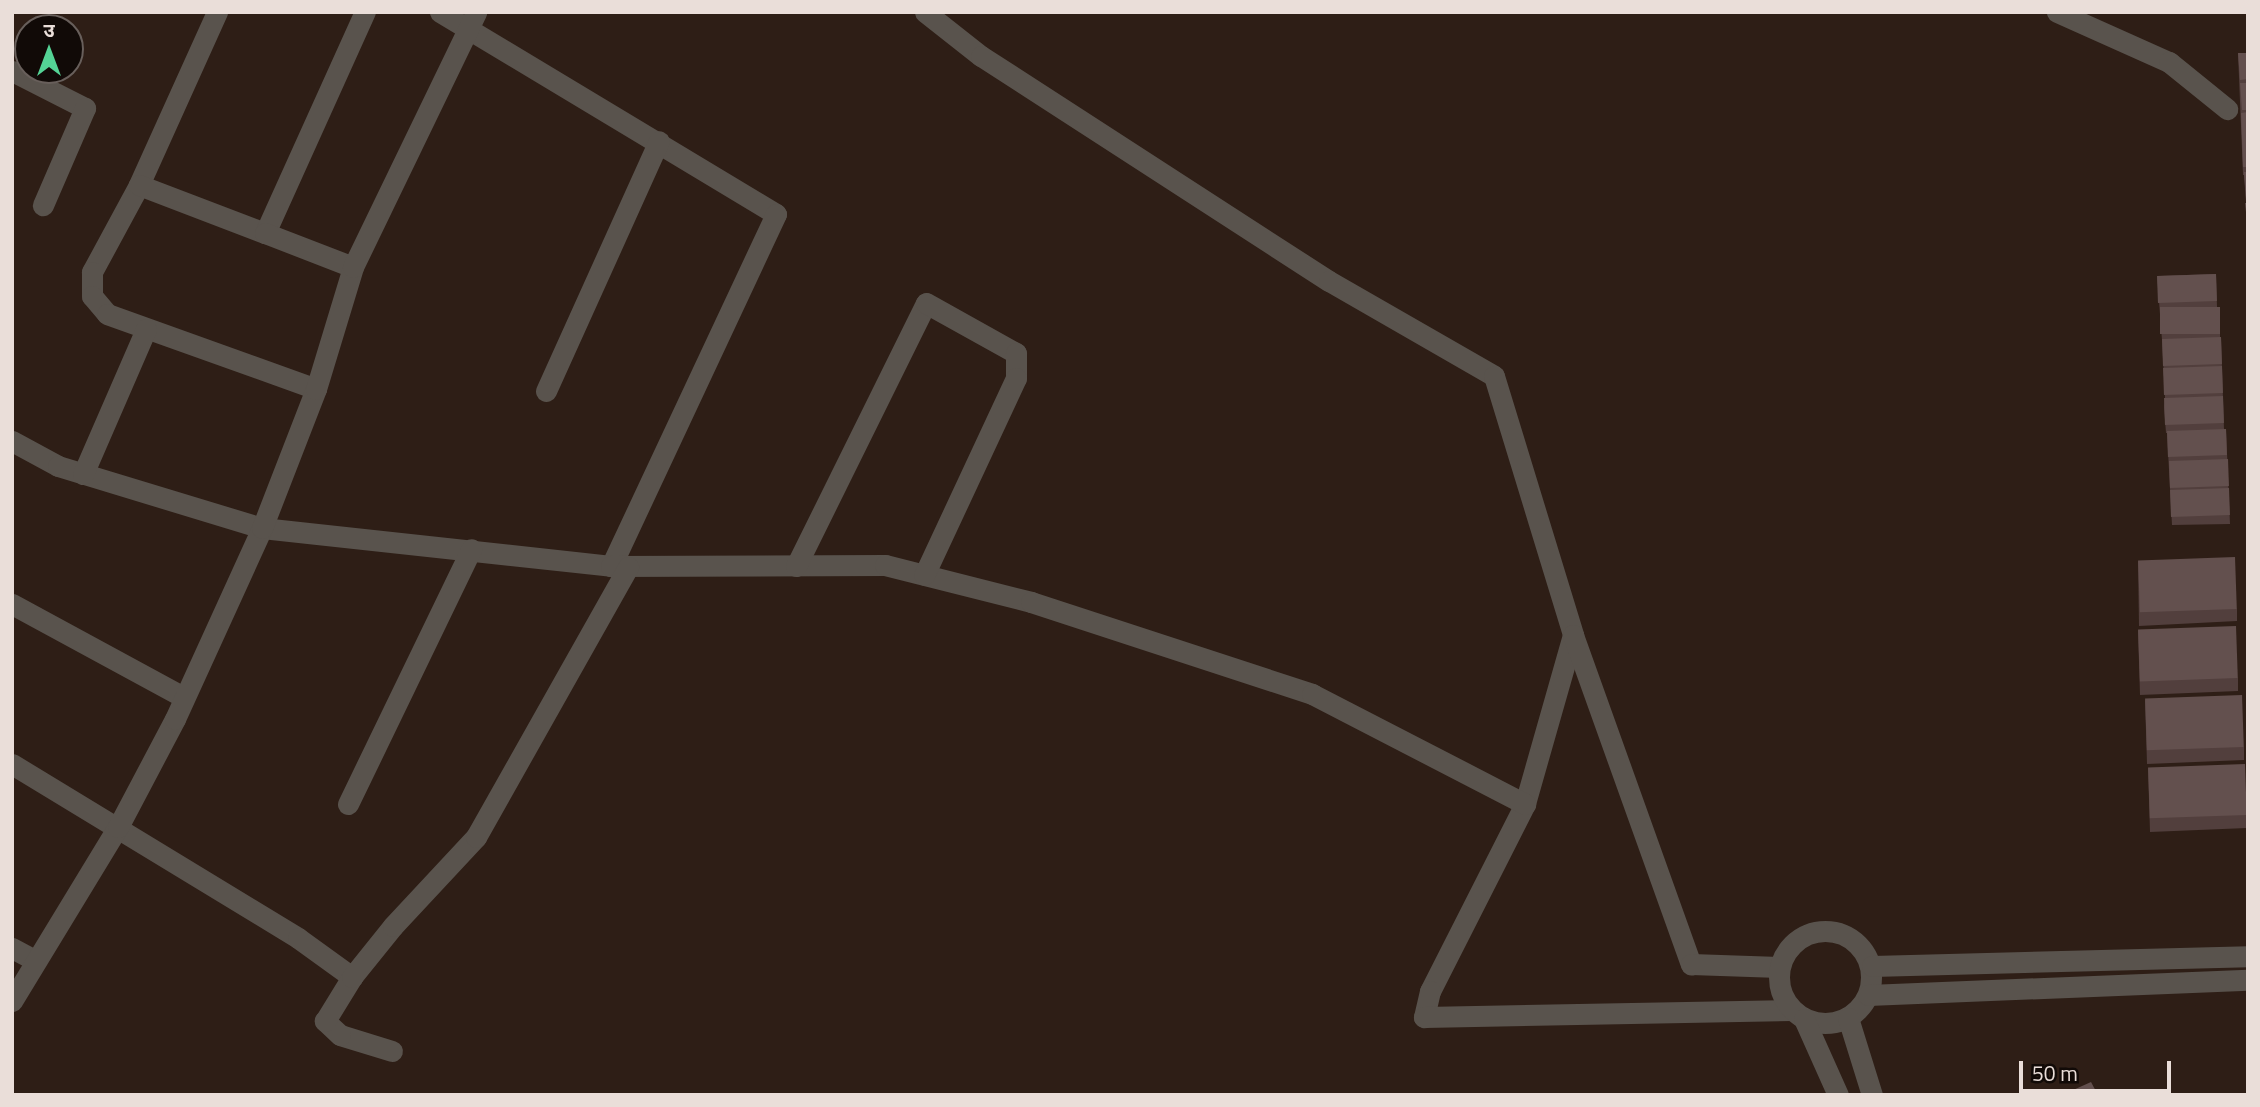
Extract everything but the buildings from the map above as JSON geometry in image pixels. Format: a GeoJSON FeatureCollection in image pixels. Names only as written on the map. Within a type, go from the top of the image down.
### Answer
{"type":"FeatureCollection","features":[{"type":"Feature","properties":{"kind":"street"},"geometry":{"type":"LineString","coordinates":[[218,12],[139,185],[92,272],[92,296],[107,314],[316,389]]}},
{"type":"Feature","properties":{"kind":"street"},"geometry":{"type":"LineString","coordinates":[[265,233],[365,12]]}},
{"type":"Feature","properties":{"kind":"street"},"geometry":{"type":"LineString","coordinates":[[392,1051],[340,1035],[326,1021],[352,977],[476,837],[620,567],[776,214],[472,19],[440,12]]}},
{"type":"Feature","properties":{"kind":"street"},"geometry":{"type":"LineString","coordinates":[[925,12],[981,56],[1329,281],[1494,376],[1573,635],[1691,964],[1779,967]]}},
{"type":"Feature","properties":{"kind":"street"},"geometry":{"type":"LineString","coordinates":[[2057,12],[2169,62],[2227,109]]}},
{"type":"Feature","properties":{"kind":"street"},"geometry":{"type":"LineString","coordinates":[[12,1001],[118,827],[183,697],[262,528],[316,389],[353,267],[472,19]]}},
{"type":"Feature","properties":{"kind":"street"},"geometry":{"type":"LineString","coordinates":[[12,71],[85,108],[43,205]]}},
{"type":"Feature","properties":{"kind":"street"},"geometry":{"type":"LineString","coordinates":[[546,391],[659,141]]}},
{"type":"Feature","properties":{"kind":"street"},"geometry":{"type":"LineString","coordinates":[[139,185],[353,267]]}},
{"type":"Feature","properties":{"kind":"street"},"geometry":{"type":"LineString","coordinates":[[796,566],[926,303],[1016,352],[1016,378],[924,575]]}},
{"type":"Feature","properties":{"kind":"street"},"geometry":{"type":"LineString","coordinates":[[83,474],[146,329]]}},
{"type":"Feature","properties":{"kind":"street"},"geometry":{"type":"LineString","coordinates":[[12,441],[58,467],[262,528],[620,567],[885,565],[1031,602],[1312,694],[1525,804]]}},
{"type":"Feature","properties":{"kind":"street"},"geometry":{"type":"LineString","coordinates":[[348,804],[471,549]]}},
{"type":"Feature","properties":{"kind":"street"},"geometry":{"type":"LineString","coordinates":[[12,604],[183,697]]}},
{"type":"Feature","properties":{"kind":"street"},"geometry":{"type":"LineString","coordinates":[[1573,635],[1525,804],[1430,991],[1424,1017],[1797,1014],[1818,1023],[1848,1018],[1868,995],[1872,966],[1852,940],[1824,931],[1795,942],[1779,967],[1779,982],[1797,1014],[1838,1095]]}},
{"type":"Feature","properties":{"kind":"street"},"geometry":{"type":"LineString","coordinates":[[12,764],[298,937],[352,977]]}},
{"type":"Feature","properties":{"kind":"street"},"geometry":{"type":"LineString","coordinates":[[12,948],[36,961]]}},
{"type":"Feature","properties":{"kind":"street"},"geometry":{"type":"LineString","coordinates":[[1872,966],[2248,956]]}},
{"type":"Feature","properties":{"kind":"street"},"geometry":{"type":"LineString","coordinates":[[1868,995],[2248,980]]}},
{"type":"Feature","properties":{"kind":"street"},"geometry":{"type":"LineString","coordinates":[[1848,1018],[1871,1095]]}}]}
